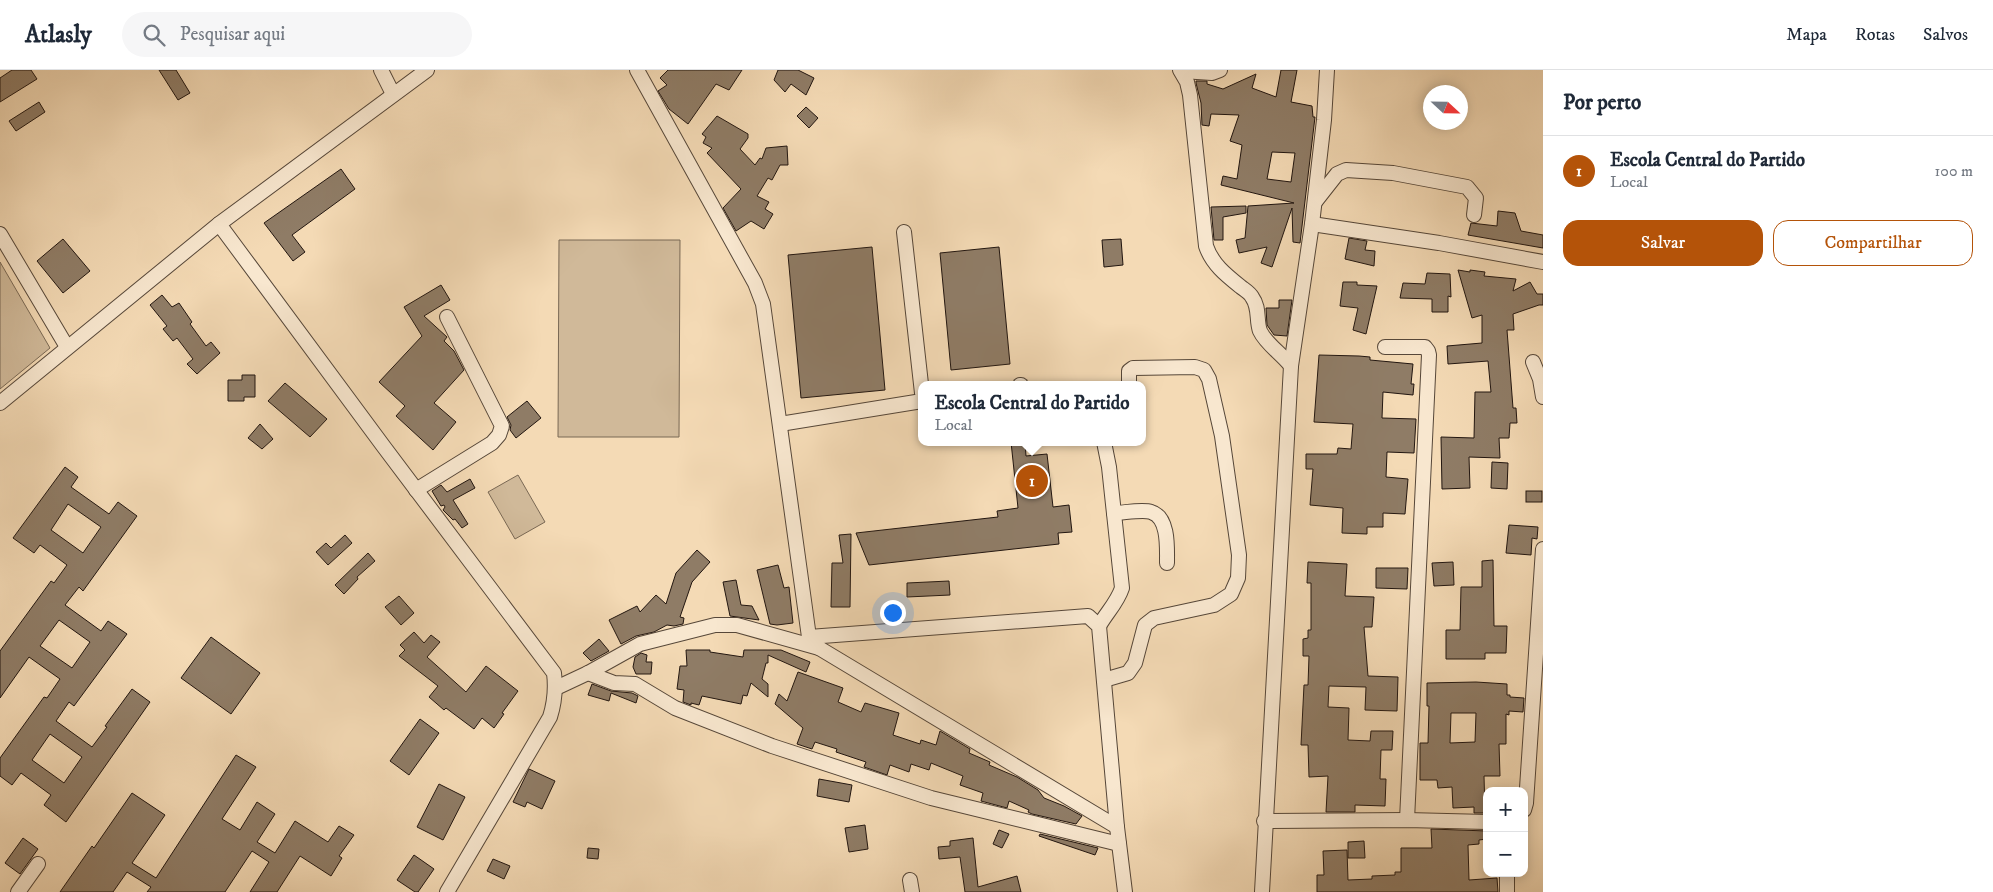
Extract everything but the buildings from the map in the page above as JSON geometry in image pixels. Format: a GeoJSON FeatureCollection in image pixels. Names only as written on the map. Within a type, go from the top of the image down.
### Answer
{"type":"FeatureCollection","features":[{"type":"Feature","properties":{"kind":"street"},"geometry":{"type":"LineString","coordinates":[[381,70],[393,94]]}},
{"type":"Feature","properties":{"kind":"street"},"geometry":{"type":"LineString","coordinates":[[0,403],[67,346],[219,224],[427,70]]}},
{"type":"Feature","properties":{"kind":"street"},"geometry":{"type":"LineString","coordinates":[[637,70],[755,283],[763,304],[809,637],[819,648]]}},
{"type":"Feature","properties":{"kind":"street"},"geometry":{"type":"LineString","coordinates":[[1181,71],[1212,73],[1220,70]]}},
{"type":"Feature","properties":{"kind":"street"},"geometry":{"type":"LineString","coordinates":[[1262,892],[1264,821],[1291,366],[1315,202],[1324,120],[1327,70]]}},
{"type":"Feature","properties":{"kind":"street"},"geometry":{"type":"LineString","coordinates":[[1181,71],[1187,82],[1190,95],[1206,246],[1210,257],[1252,296],[1258,309],[1259,329],[1267,342],[1280,352],[1291,366]]}},
{"type":"Feature","properties":{"kind":"street"},"geometry":{"type":"LineString","coordinates":[[1315,202],[1337,174],[1346,170],[1392,173],[1467,187],[1476,198],[1474,215]]}},
{"type":"Feature","properties":{"kind":"street"},"geometry":{"type":"LineString","coordinates":[[219,224],[416,490],[554,672],[555,702],[550,717],[446,892]]}},
{"type":"Feature","properties":{"kind":"street"},"geometry":{"type":"LineString","coordinates":[[1312,224],[1440,243],[1543,262]]}},
{"type":"Feature","properties":{"kind":"street"},"geometry":{"type":"LineString","coordinates":[[904,232],[921,381]]}},
{"type":"Feature","properties":{"kind":"street"},"geometry":{"type":"LineString","coordinates":[[0,234],[67,346]]}},
{"type":"Feature","properties":{"kind":"street"},"geometry":{"type":"LineString","coordinates":[[416,490],[492,443],[499,435],[502,426],[447,317]]}},
{"type":"Feature","properties":{"kind":"street"},"geometry":{"type":"LineString","coordinates":[[1385,347],[1425,347],[1429,355],[1407,820]]}},
{"type":"Feature","properties":{"kind":"street"},"geometry":{"type":"LineString","coordinates":[[1533,362],[1540,379],[1543,397]]}},
{"type":"Feature","properties":{"kind":"street"},"geometry":{"type":"LineString","coordinates":[[1104,680],[1128,673],[1135,663],[1145,625],[1154,618],[1214,605],[1231,594],[1238,578],[1239,555],[1234,511],[1222,436],[1209,379],[1204,370],[1195,367],[1132,368],[1129,371],[1129,381]]}},
{"type":"Feature","properties":{"kind":"street"},"geometry":{"type":"LineString","coordinates":[[780,424],[918,402]]}},
{"type":"Feature","properties":{"kind":"street"},"geometry":{"type":"LineString","coordinates":[[1109,446],[1122,588],[1118,599],[1106,613],[1099,626],[1117,827],[1125,892]]}},
{"type":"Feature","properties":{"kind":"street"},"geometry":{"type":"LineString","coordinates":[[1114,513],[1151,512],[1161,519],[1167,540],[1167,562]]}},
{"type":"Feature","properties":{"kind":"street"},"geometry":{"type":"LineString","coordinates":[[1527,787],[1543,549]]}},
{"type":"Feature","properties":{"kind":"street"},"geometry":{"type":"LineString","coordinates":[[809,637],[1088,616],[1099,626]]}},
{"type":"Feature","properties":{"kind":"street"},"geometry":{"type":"LineString","coordinates":[[556,688],[588,673],[640,644],[715,625],[737,625],[819,648],[1117,827]]}},
{"type":"Feature","properties":{"kind":"street"},"geometry":{"type":"LineString","coordinates":[[588,673],[614,683],[635,684],[675,708],[707,721],[772,746],[922,795],[1119,844]]}},
{"type":"Feature","properties":{"kind":"street"},"geometry":{"type":"LineString","coordinates":[[1264,821],[1407,820],[1483,822]]}},
{"type":"Feature","properties":{"kind":"street"},"geometry":{"type":"LineString","coordinates":[[18,892],[38,864]]}},
{"type":"Feature","properties":{"kind":"street"},"geometry":{"type":"LineString","coordinates":[[1507,877],[1507,892]]}},
{"type":"Feature","properties":{"kind":"shaded area"},"geometry":{"type":"Polygon","coordinates":[[[559,240],[680,240],[679,437],[558,437],[559,240]]]}},
{"type":"Feature","properties":{"kind":"shaded area"},"geometry":{"type":"Polygon","coordinates":[[[0,262],[50,348],[0,389],[0,262]]]}},
{"type":"Feature","properties":{"kind":"shaded area"},"geometry":{"type":"Polygon","coordinates":[[[518,475],[545,522],[515,539],[488,492],[518,475]]]}},
{"type":"Feature","properties":{"kind":"place","name":"Escola Central do Partido"},"geometry":{"type":"Point","coordinates":[1032,481]}}]}
